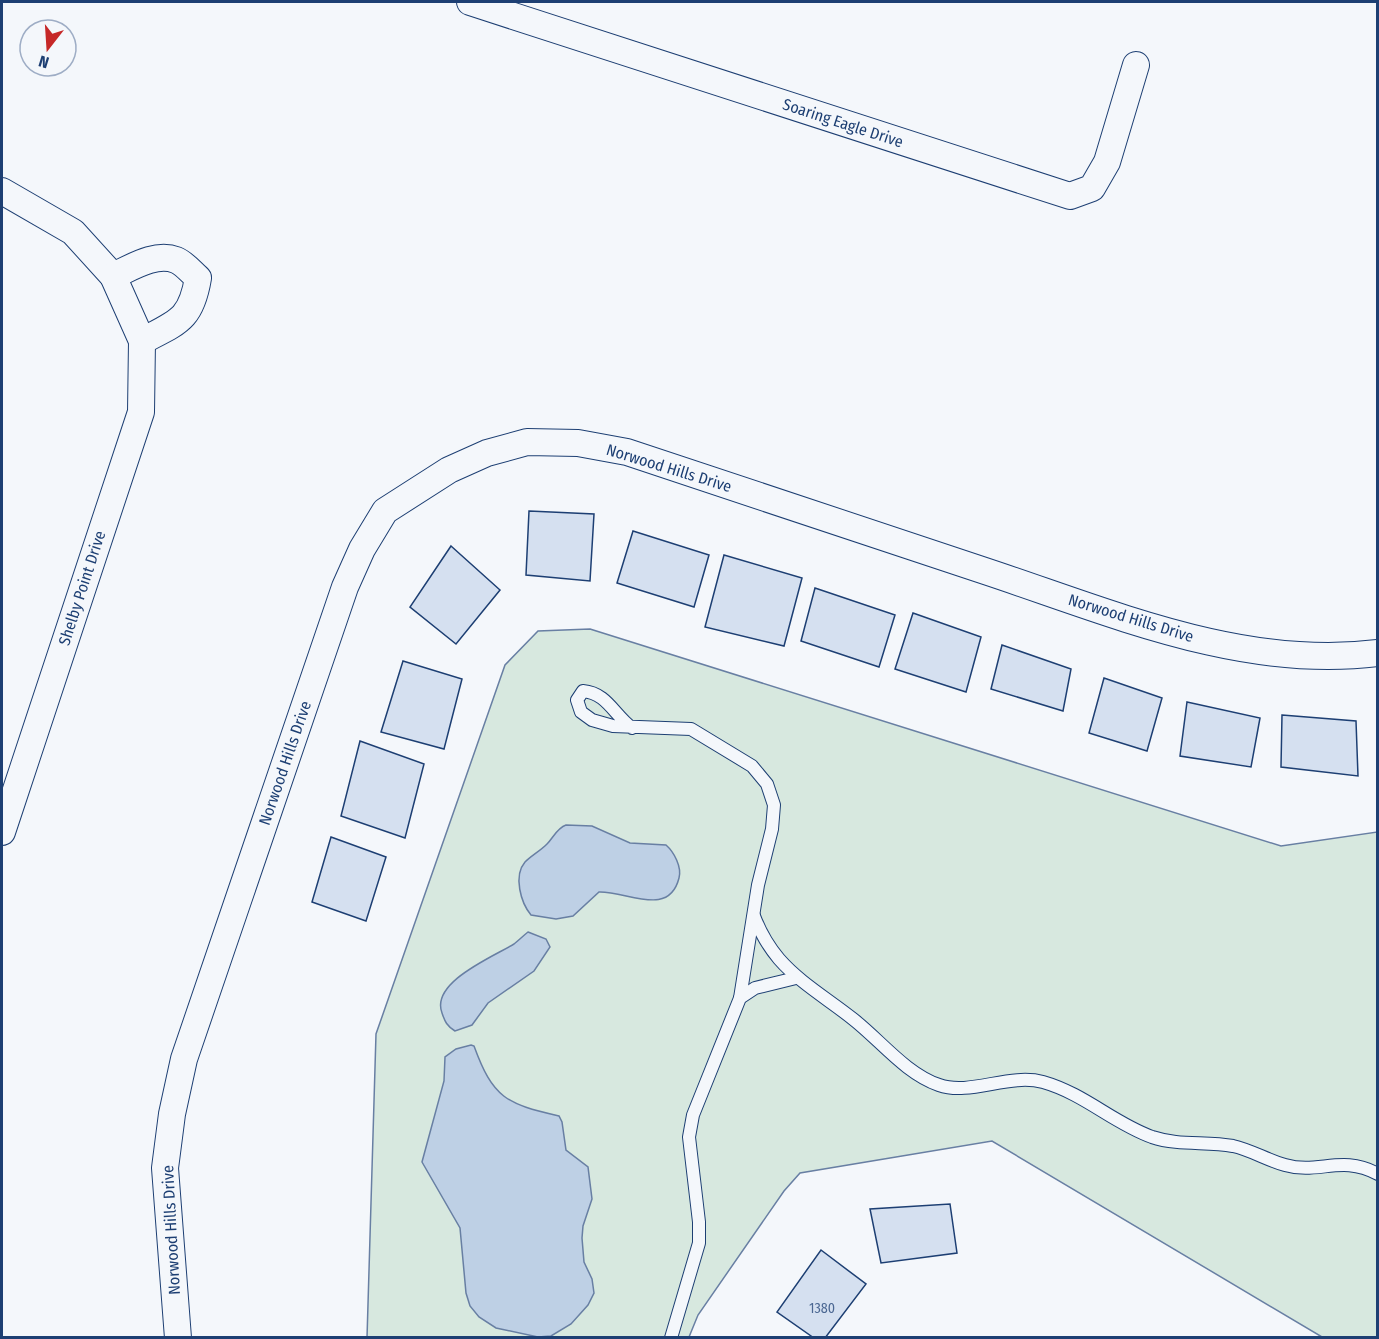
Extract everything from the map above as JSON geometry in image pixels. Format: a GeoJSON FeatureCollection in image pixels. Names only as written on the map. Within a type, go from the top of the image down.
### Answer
{"type":"FeatureCollection","features":[{"type":"Feature","properties":{"kind":"street","name":"Soaring Eagle Drive"},"geometry":{"type":"LineString","coordinates":[[470,2],[1070,196],[1092,188],[1107,162],[1136,65]]}},
{"type":"Feature","properties":{"kind":"street","name":"Shelby Point Drive"},"geometry":{"type":"LineString","coordinates":[[2,191],[73,232],[113,276],[142,341],[141,411],[11,776],[2,832]]}},
{"type":"Feature","properties":{"kind":"street"},"geometry":{"type":"LineString","coordinates":[[113,276],[149,260],[164,258],[177,260],[198,278],[194,304],[177,323],[142,341]]}},
{"type":"Feature","properties":{"kind":"street","name":"Norwood Hills Drive"},"geometry":{"type":"LineString","coordinates":[[178,1338],[165,1168],[172,1114],[184,1059],[345,587],[362,549],[385,511],[449,470],[487,453],[526,442],[578,443],[627,452],[1186,638],[1320,658],[1377,653]]}},
{"type":"Feature","properties":{"kind":"lane"},"geometry":{"type":"LineString","coordinates":[[632,728],[691,729],[752,766],[767,784],[774,805],[772,830],[764,858],[740,998],[693,1115],[689,1137],[699,1212],[699,1243],[671,1338]]}},
{"type":"Feature","properties":{"kind":"lane"},"geometry":{"type":"LineString","coordinates":[[754,916],[762,935],[796,978],[855,1020],[907,1065],[939,1085],[952,1088],[1003,1080],[1040,1081],[1069,1090],[1135,1130],[1152,1137],[1178,1144],[1233,1146],[1286,1165],[1312,1167],[1345,1163],[1362,1166],[1377,1174]]}},
{"type":"Feature","properties":{"kind":"lane"},"geometry":{"type":"LineString","coordinates":[[740,998],[755,988],[796,978]]}},
{"type":"Feature","properties":{"kind":"shaded area"},"geometry":{"type":"Polygon","coordinates":[[[590,629],[1281,846],[1377,832],[1377,1337],[1322,1337],[992,1141],[800,1173],[784,1191],[698,1315],[689,1337],[367,1338],[376,1034],[505,665],[538,631],[590,629]]]}},
{"type":"Feature","properties":{"kind":"water"},"geometry":{"type":"Polygon","coordinates":[[[566,825],[592,826],[630,843],[666,845],[674,856],[680,874],[674,890],[666,897],[657,900],[599,892],[573,916],[556,919],[531,915],[524,904],[520,889],[521,868],[547,844],[560,828],[566,825]]]}},
{"type":"Feature","properties":{"kind":"water"},"geometry":{"type":"Polygon","coordinates":[[[528,932],[546,939],[550,947],[534,971],[488,1003],[472,1025],[455,1031],[452,1029],[442,1013],[441,1002],[446,991],[466,971],[514,944],[528,932]]]}},
{"type":"Feature","properties":{"kind":"water"},"geometry":{"type":"Polygon","coordinates":[[[474,1046],[495,1088],[504,1096],[526,1107],[559,1116],[566,1150],[588,1167],[592,1199],[583,1226],[582,1238],[584,1262],[592,1279],[594,1293],[588,1305],[571,1324],[551,1336],[538,1337],[496,1328],[479,1317],[470,1306],[466,1293],[460,1228],[422,1162],[444,1081],[445,1057],[456,1049],[474,1046]]]}},
{"type":"Feature","properties":{"kind":"building"},"geometry":{"type":"Polygon","coordinates":[[[529,511],[594,514],[590,581],[526,575],[529,511]]]}},
{"type":"Feature","properties":{"kind":"building"},"geometry":{"type":"Polygon","coordinates":[[[633,531],[709,555],[694,607],[617,583],[633,531]]]}},
{"type":"Feature","properties":{"kind":"building"},"geometry":{"type":"Polygon","coordinates":[[[451,546],[500,590],[456,644],[410,607],[451,546]]]}},
{"type":"Feature","properties":{"kind":"building"},"geometry":{"type":"Polygon","coordinates":[[[724,555],[802,578],[784,646],[705,627],[724,555]]]}},
{"type":"Feature","properties":{"kind":"building"},"geometry":{"type":"Polygon","coordinates":[[[815,588],[895,615],[879,667],[801,641],[815,588]]]}},
{"type":"Feature","properties":{"kind":"building"},"geometry":{"type":"Polygon","coordinates":[[[913,613],[981,637],[966,692],[895,669],[913,613]]]}},
{"type":"Feature","properties":{"kind":"building"},"geometry":{"type":"Polygon","coordinates":[[[1002,645],[1071,669],[1063,711],[991,689],[1002,645]]]}},
{"type":"Feature","properties":{"kind":"building"},"geometry":{"type":"Polygon","coordinates":[[[403,661],[462,679],[444,749],[381,732],[403,661]]]}},
{"type":"Feature","properties":{"kind":"building"},"geometry":{"type":"Polygon","coordinates":[[[1104,678],[1162,698],[1147,751],[1089,733],[1104,678]]]}},
{"type":"Feature","properties":{"kind":"building"},"geometry":{"type":"Polygon","coordinates":[[[1187,702],[1260,718],[1251,767],[1180,756],[1187,702]]]}},
{"type":"Feature","properties":{"kind":"building"},"geometry":{"type":"Polygon","coordinates":[[[1282,715],[1356,721],[1358,776],[1281,767],[1282,715]]]}},
{"type":"Feature","properties":{"kind":"building"},"geometry":{"type":"Polygon","coordinates":[[[360,741],[424,764],[405,838],[341,816],[360,741]]]}},
{"type":"Feature","properties":{"kind":"building"},"geometry":{"type":"Polygon","coordinates":[[[331,837],[386,857],[366,921],[312,902],[331,837]]]}},
{"type":"Feature","properties":{"kind":"building"},"geometry":{"type":"Polygon","coordinates":[[[950,1204],[957,1253],[881,1263],[870,1209],[950,1204]]]}},
{"type":"Feature","properties":{"kind":"building"},"geometry":{"type":"Polygon","coordinates":[[[821,1250],[866,1284],[825,1338],[814,1338],[777,1312],[821,1250]]]}}]}
